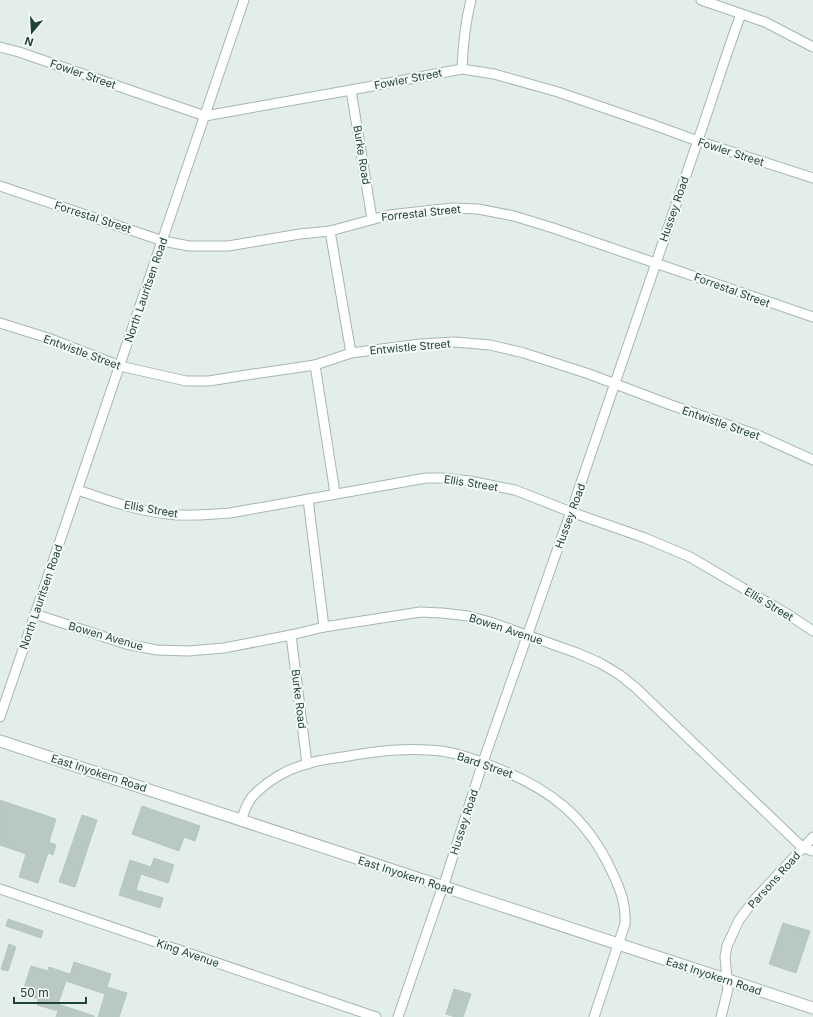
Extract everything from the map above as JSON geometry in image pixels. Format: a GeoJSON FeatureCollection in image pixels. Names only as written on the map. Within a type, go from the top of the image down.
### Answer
{"type":"FeatureCollection","features":[{"type":"Feature","properties":{"kind":"street","name":"North Lauritsen Road"},"geometry":{"type":"LineString","coordinates":[[0,717],[244,0]]}},
{"type":"Feature","properties":{"kind":"street"},"geometry":{"type":"LineString","coordinates":[[462,69],[467,16],[471,0]]}},
{"type":"Feature","properties":{"kind":"street"},"geometry":{"type":"LineString","coordinates":[[701,0],[765,22],[813,47]]}},
{"type":"Feature","properties":{"kind":"street","name":"Hussey Road"},"geometry":{"type":"LineString","coordinates":[[398,1017],[443,887],[483,762],[571,512],[698,141],[724,60],[741,14]]}},
{"type":"Feature","properties":{"kind":"street","name":"Fowler Street"},"geometry":{"type":"LineString","coordinates":[[0,47],[19,52],[205,116],[462,69],[494,74],[558,92],[698,141],[813,178]]}},
{"type":"Feature","properties":{"kind":"street","name":"Burke Road"},"geometry":{"type":"LineString","coordinates":[[351,90],[372,219]]}},
{"type":"Feature","properties":{"kind":"street","name":"Forrestal Street"},"geometry":{"type":"LineString","coordinates":[[0,186],[163,241],[189,246],[228,246],[300,234],[330,231],[389,215],[452,208],[478,209],[514,216],[813,317]]}},
{"type":"Feature","properties":{"kind":"street"},"geometry":{"type":"LineString","coordinates":[[330,231],[351,353]]}},
{"type":"Feature","properties":{"kind":"street","name":"Entwistle Street"},"geometry":{"type":"LineString","coordinates":[[0,323],[48,338],[120,366],[186,381],[209,382],[315,365],[351,353],[420,344],[455,342],[490,345],[524,353],[615,384],[671,406],[760,436],[813,460]]}},
{"type":"Feature","properties":{"kind":"street"},"geometry":{"type":"LineString","coordinates":[[315,365],[335,494]]}},
{"type":"Feature","properties":{"kind":"street","name":"Ellis Street"},"geometry":{"type":"LineString","coordinates":[[78,490],[110,501],[168,514],[198,515],[230,513],[426,478],[470,481],[515,490],[571,512],[645,538],[690,557],[789,615],[813,631]]}},
{"type":"Feature","properties":{"kind":"street"},"geometry":{"type":"LineString","coordinates":[[308,500],[324,627]]}},
{"type":"Feature","properties":{"kind":"street","name":"Bowen Avenue"},"geometry":{"type":"LineString","coordinates":[[35,614],[126,644],[157,650],[188,651],[224,648],[324,627],[420,612],[468,616],[490,622],[577,653],[620,674],[803,848],[813,852]]}},
{"type":"Feature","properties":{"kind":"street","name":"Burke Road"},"geometry":{"type":"LineString","coordinates":[[291,635],[307,764]]}},
{"type":"Feature","properties":{"kind":"street","name":"East Inyokern Road"},"geometry":{"type":"LineString","coordinates":[[0,741],[813,1008]]}},
{"type":"Feature","properties":{"kind":"street","name":"Bard Street"},"geometry":{"type":"LineString","coordinates":[[241,820],[252,796],[277,776],[307,764],[376,751],[397,749],[443,751],[463,755],[517,776],[535,785],[568,809],[594,839],[605,856],[623,895],[626,913],[625,924],[594,1017]]}},
{"type":"Feature","properties":{"kind":"street","name":"Parsons Road"},"geometry":{"type":"LineString","coordinates":[[720,1017],[727,998],[728,980],[725,957],[727,946],[739,920],[754,900],[813,837]]}},
{"type":"Feature","properties":{"kind":"street","name":"King Avenue"},"geometry":{"type":"LineString","coordinates":[[0,888],[376,1017]]}},
{"type":"Feature","properties":{"kind":"building"},"geometry":{"type":"Polygon","coordinates":[[[0,800],[56,819],[49,842],[56,845],[53,855],[48,853],[38,883],[19,877],[26,854],[0,845],[0,800]]]}},
{"type":"Feature","properties":{"kind":"building"},"geometry":{"type":"Polygon","coordinates":[[[142,806],[200,826],[195,841],[184,837],[179,851],[132,834],[142,806]]]}},
{"type":"Feature","properties":{"kind":"building"},"geometry":{"type":"Polygon","coordinates":[[[82,815],[97,820],[75,887],[59,882],[82,815]]]}},
{"type":"Feature","properties":{"kind":"building"},"geometry":{"type":"Polygon","coordinates":[[[154,858],[174,865],[168,883],[141,874],[136,890],[163,898],[160,908],[119,895],[130,860],[151,867],[154,858]]]}},
{"type":"Feature","properties":{"kind":"building"},"geometry":{"type":"Polygon","coordinates":[[[8,919],[43,931],[41,938],[6,926],[8,919]]]}},
{"type":"Feature","properties":{"kind":"building"},"geometry":{"type":"Polygon","coordinates":[[[783,923],[810,931],[796,973],[769,964],[783,923]]]}},
{"type":"Feature","properties":{"kind":"building"},"geometry":{"type":"Polygon","coordinates":[[[9,944],[16,947],[8,971],[1,969],[9,944]]]}},
{"type":"Feature","properties":{"kind":"building"},"geometry":{"type":"Polygon","coordinates":[[[74,962],[111,974],[107,987],[127,993],[119,1017],[98,1017],[105,994],[66,981],[58,1004],[94,1017],[56,1017],[58,1011],[37,1005],[38,999],[22,994],[31,966],[48,971],[49,967],[70,974],[74,962]]]}},
{"type":"Feature","properties":{"kind":"building"},"geometry":{"type":"Polygon","coordinates":[[[454,989],[471,994],[463,1017],[455,1017],[446,1014],[454,989]]]}}]}
